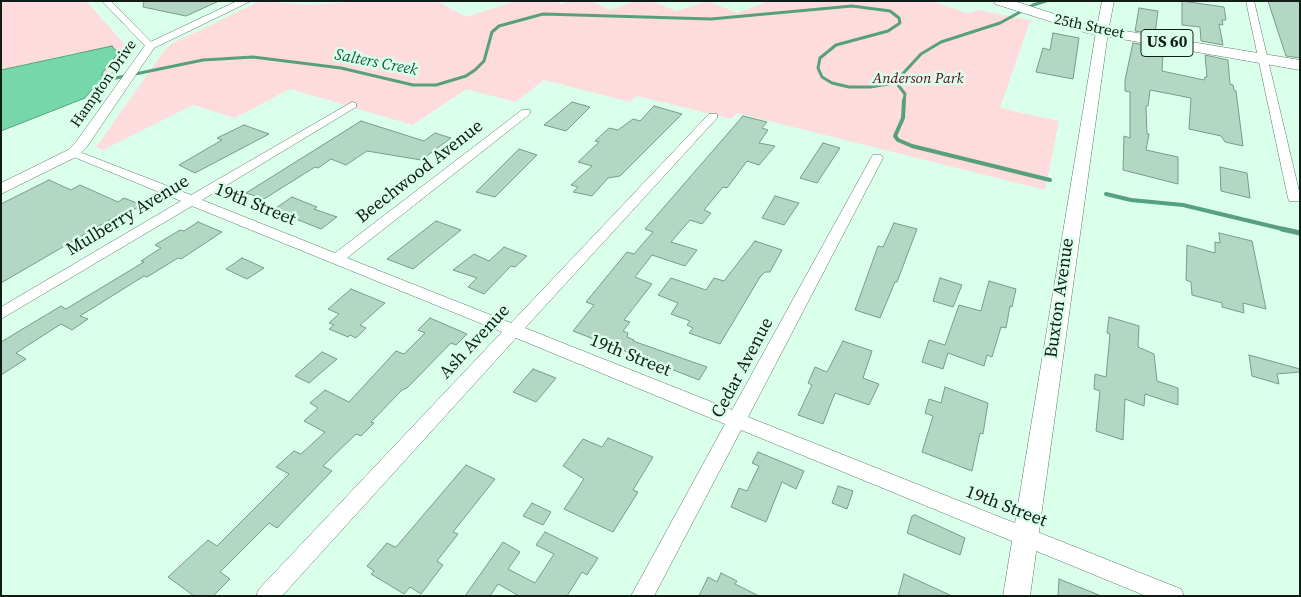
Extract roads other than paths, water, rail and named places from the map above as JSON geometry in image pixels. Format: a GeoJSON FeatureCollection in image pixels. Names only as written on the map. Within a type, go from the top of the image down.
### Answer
{"type":"FeatureCollection","features":[{"type":"Feature","properties":{"kind":"main road","name":"Buxton Avenue"},"geometry":{"type":"LineString","coordinates":[[1102,32],[1108,1]]}},
{"type":"Feature","properties":{"kind":"main road","name":"25th Street"},"geometry":{"type":"LineString","coordinates":[[1004,3],[1102,32],[1300,66]]}},
{"type":"Feature","properties":{"kind":"street"},"geometry":{"type":"LineString","coordinates":[[106,1],[150,46]]}},
{"type":"Feature","properties":{"kind":"street","name":"Hampton Drive"},"geometry":{"type":"LineString","coordinates":[[73,152],[81,145],[150,46],[246,1]]}},
{"type":"Feature","properties":{"kind":"street"},"geometry":{"type":"LineString","coordinates":[[1250,1],[1265,59],[1294,198]]}},
{"type":"Feature","properties":{"kind":"street","name":"Buxton Avenue"},"geometry":{"type":"LineString","coordinates":[[1016,596],[1102,32]]}},
{"type":"Feature","properties":{"kind":"street","name":"Mulberry Avenue"},"geometry":{"type":"LineString","coordinates":[[1,314],[352,105]]}},
{"type":"Feature","properties":{"kind":"street","name":"Beechwood Avenue"},"geometry":{"type":"LineString","coordinates":[[336,259],[526,112]]}},
{"type":"Feature","properties":{"kind":"street","name":"Ash Avenue"},"geometry":{"type":"LineString","coordinates":[[267,596],[713,116]]}},
{"type":"Feature","properties":{"kind":"street"},"geometry":{"type":"LineString","coordinates":[[1,189],[73,152]]}},
{"type":"Feature","properties":{"kind":"street","name":"19th Street"},"geometry":{"type":"LineString","coordinates":[[73,152],[1173,596]]}},
{"type":"Feature","properties":{"kind":"street","name":"Cedar Avenue"},"geometry":{"type":"LineString","coordinates":[[642,596],[877,158]]}},
{"type":"Feature","properties":{"kind":"waterway","name":"Salters Creek"},"geometry":{"type":"LineString","coordinates":[[895,81],[921,54],[941,42],[1000,23],[1033,5],[1046,1]]}},
{"type":"Feature","properties":{"kind":"waterway","name":"Salters Creek"},"geometry":{"type":"LineString","coordinates":[[111,79],[203,60],[253,57],[341,68],[413,85],[436,85],[466,76],[475,70],[484,61],[492,32],[499,26],[543,14],[711,19],[852,6],[890,11],[899,18],[900,23],[888,31],[836,45],[820,58],[818,68],[822,77],[832,83],[849,87],[870,87],[889,84],[895,81]]}},
{"type":"Feature","properties":{"kind":"waterway"},"geometry":{"type":"LineString","coordinates":[[895,81],[905,94],[904,102]]}},
{"type":"Feature","properties":{"kind":"waterway"},"geometry":{"type":"LineString","coordinates":[[904,100],[903,118],[895,136],[898,140],[912,146],[1050,180]]}},
{"type":"Feature","properties":{"kind":"waterway"},"geometry":{"type":"LineString","coordinates":[[1106,194],[1131,200],[1183,205],[1287,230]]}},
{"type":"Feature","properties":{"kind":"waterway"},"geometry":{"type":"LineString","coordinates":[[1282,229],[1300,233]]}},
{"type":"Feature","properties":{"kind":"park label","name":"Anderson Park"},"geometry":{"type":"Point","coordinates":[918,79]}}]}
